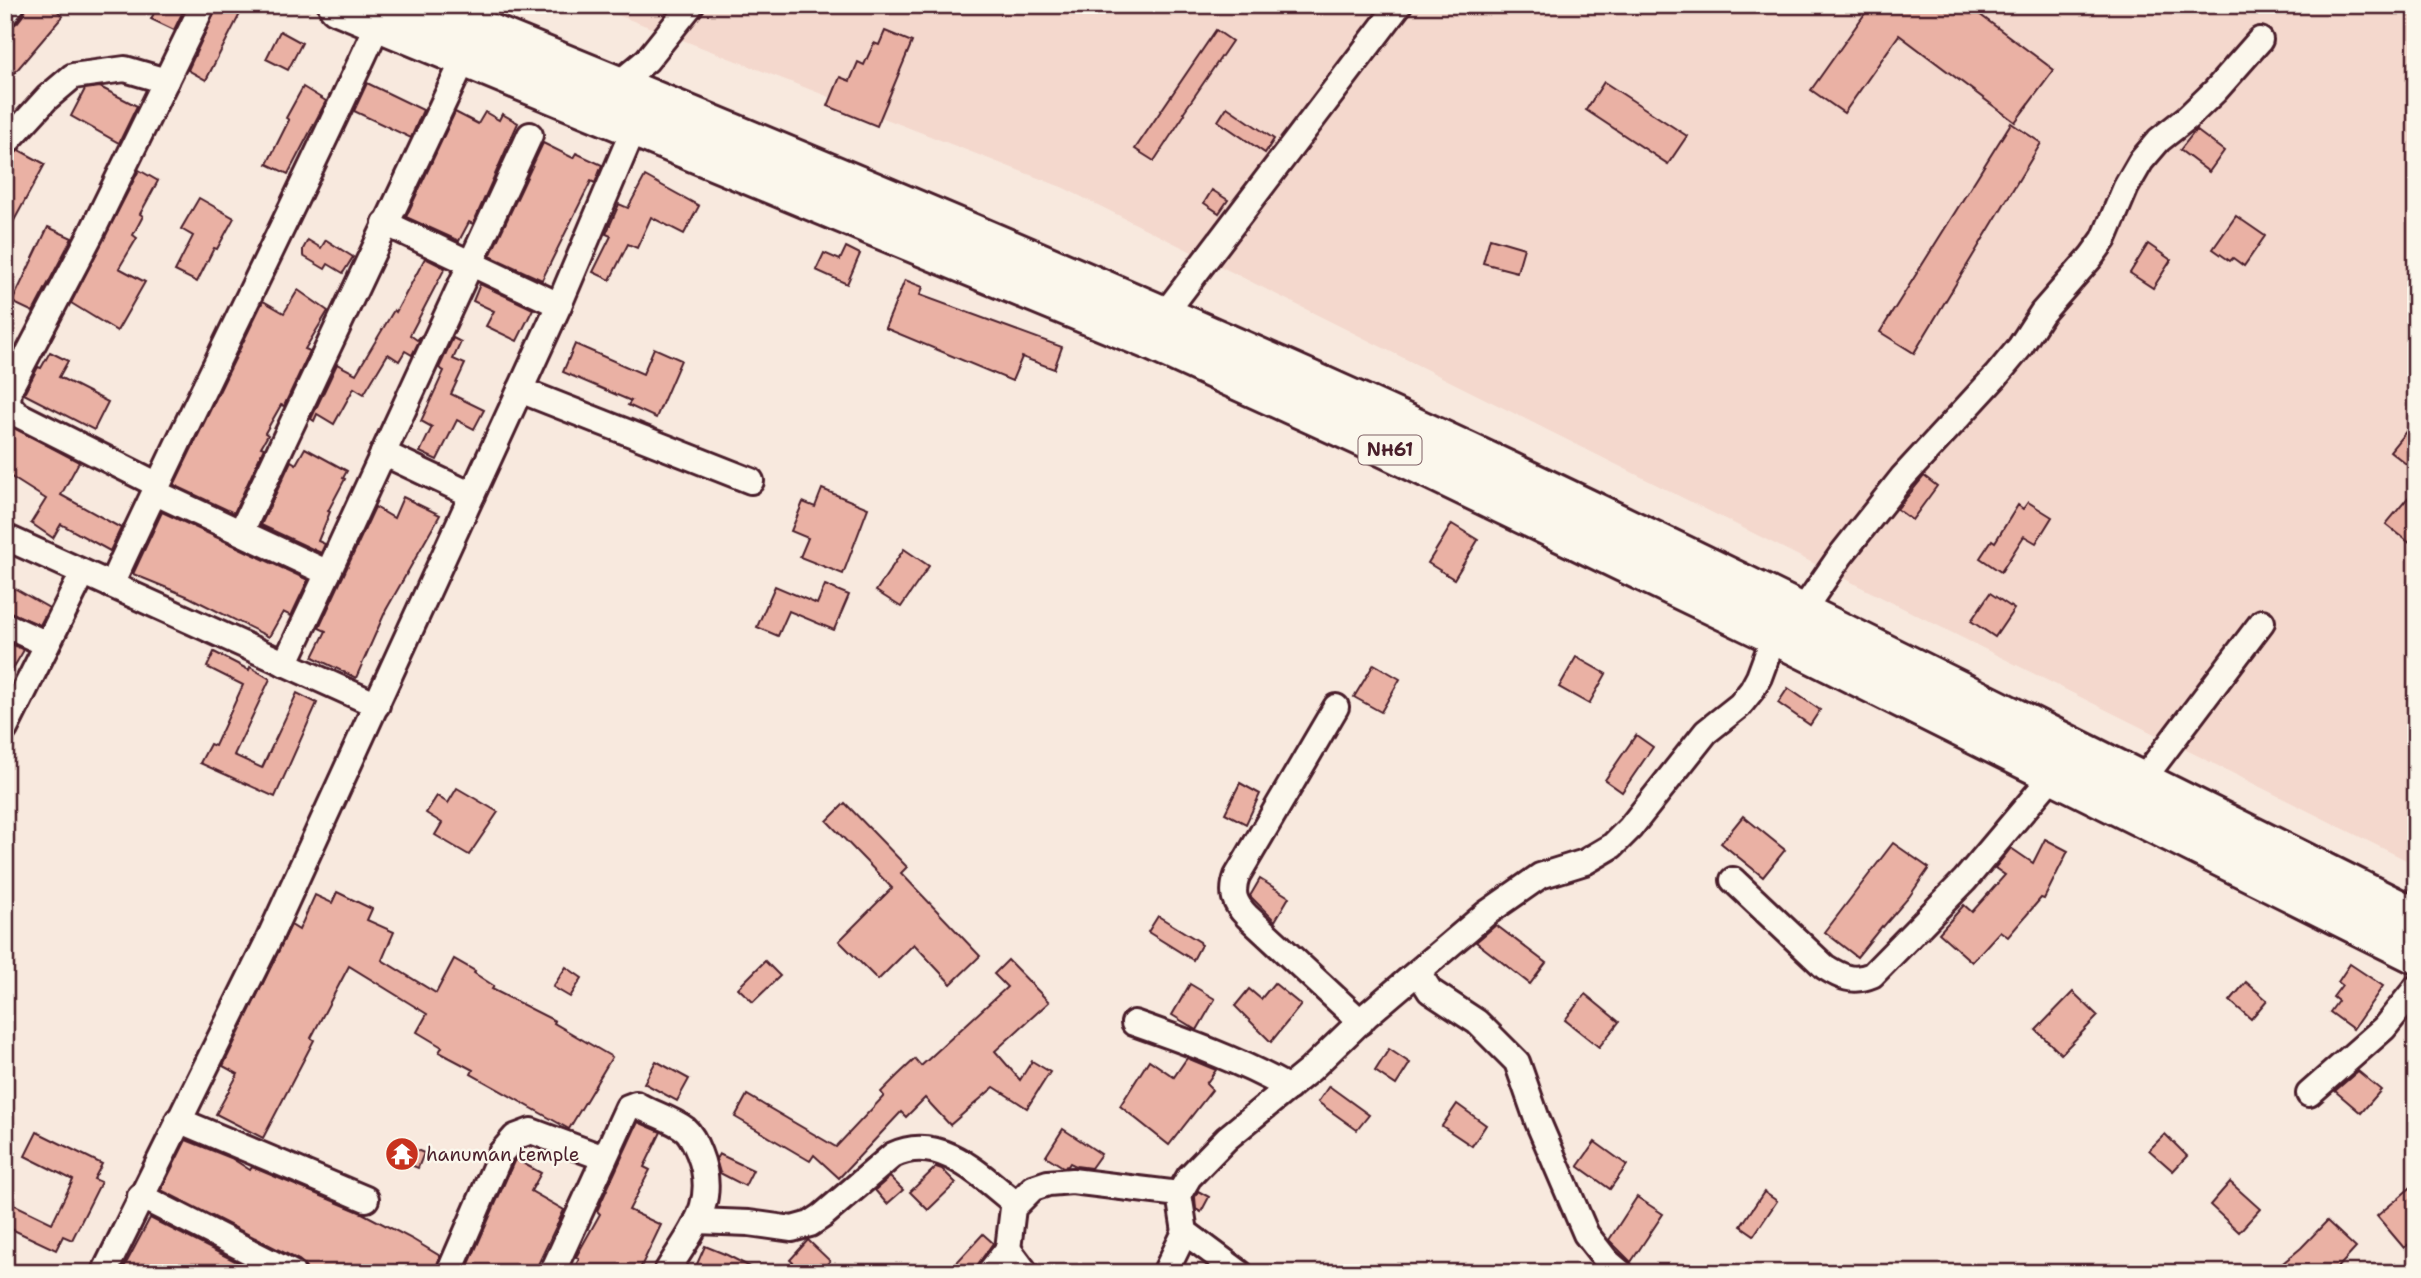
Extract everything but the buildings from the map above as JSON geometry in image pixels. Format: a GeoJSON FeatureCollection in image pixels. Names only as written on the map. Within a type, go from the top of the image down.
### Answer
{"type":"FeatureCollection","features":[{"type":"Feature","properties":{"kind":"highway","name":"NH61"},"geometry":{"type":"LineString","coordinates":[[338,5],[465,57],[633,103],[1163,316],[1493,464],[1787,618],[2054,774],[2416,954]]}},
{"type":"Feature","properties":{"kind":"highway","name":"NH61"},"geometry":{"type":"LineString","coordinates":[[419,5],[1365,438],[1787,618],[2141,782],[2416,918]]}},
{"type":"Feature","properties":{"kind":"street"},"geometry":{"type":"LineString","coordinates":[[5,14],[12,5]]}},
{"type":"Feature","properties":{"kind":"street"},"geometry":{"type":"LineString","coordinates":[[203,5],[91,234],[9,390],[7,405],[18,414],[156,488],[328,573]]}},
{"type":"Feature","properties":{"kind":"street"},"geometry":{"type":"LineString","coordinates":[[104,1273],[267,943],[559,305],[633,103],[646,60],[691,5]]}},
{"type":"Feature","properties":{"kind":"street"},"geometry":{"type":"LineString","coordinates":[[1163,316],[1399,5]]}},
{"type":"Feature","properties":{"kind":"street"},"geometry":{"type":"LineString","coordinates":[[111,585],[379,22]]}},
{"type":"Feature","properties":{"kind":"street"},"geometry":{"type":"LineString","coordinates":[[1165,1273],[1185,1232],[1179,1194],[1189,1177],[1227,1138],[1289,1088],[1487,913],[1540,876],[1598,856],[1612,846],[1630,828],[1706,732],[1740,705],[1759,677],[1787,618],[1902,478],[1996,376],[2020,347],[2042,313],[2091,257],[2104,239],[2126,187],[2141,161],[2159,140],[2215,91],[2260,40]]}},
{"type":"Feature","properties":{"kind":"street"},"geometry":{"type":"LineString","coordinates":[[241,532],[465,57]]}},
{"type":"Feature","properties":{"kind":"street"},"geometry":{"type":"LineString","coordinates":[[5,144],[47,98],[73,76],[125,69],[166,81]]}},
{"type":"Feature","properties":{"kind":"street"},"geometry":{"type":"LineString","coordinates":[[285,664],[530,135]]}},
{"type":"Feature","properties":{"kind":"street"},"geometry":{"type":"LineString","coordinates":[[385,223],[559,305]]}},
{"type":"Feature","properties":{"kind":"street"},"geometry":{"type":"LineString","coordinates":[[520,390],[751,481]]}},
{"type":"Feature","properties":{"kind":"street"},"geometry":{"type":"LineString","coordinates":[[383,453],[472,495]]}},
{"type":"Feature","properties":{"kind":"street"},"geometry":{"type":"LineString","coordinates":[[5,537],[377,705]]}},
{"type":"Feature","properties":{"kind":"street"},"geometry":{"type":"LineString","coordinates":[[5,729],[83,573]]}},
{"type":"Feature","properties":{"kind":"street"},"geometry":{"type":"LineString","coordinates":[[2141,782],[2262,622]]}},
{"type":"Feature","properties":{"kind":"street"},"geometry":{"type":"LineString","coordinates":[[5,625],[47,644]]}},
{"type":"Feature","properties":{"kind":"street"},"geometry":{"type":"LineString","coordinates":[[1336,707],[1237,876],[1233,893],[1237,906],[1361,1022]]}},
{"type":"Feature","properties":{"kind":"street"},"geometry":{"type":"LineString","coordinates":[[1732,880],[1825,967],[1842,977],[1862,979],[1872,975],[1965,880],[2054,774]]}},
{"type":"Feature","properties":{"kind":"street"},"geometry":{"type":"LineString","coordinates":[[1418,972],[1430,990],[1477,1022],[1517,1062],[1538,1122],[1586,1234],[1607,1261],[1621,1273]]}},
{"type":"Feature","properties":{"kind":"street"},"geometry":{"type":"LineString","coordinates":[[2309,1094],[2384,1028],[2416,988]]}},
{"type":"Feature","properties":{"kind":"street"},"geometry":{"type":"LineString","coordinates":[[1134,1023],[1210,1049],[1289,1088]]}},
{"type":"Feature","properties":{"kind":"street"},"geometry":{"type":"LineString","coordinates":[[552,1273],[628,1107],[636,1104],[688,1131],[702,1161],[707,1187],[705,1204],[697,1221],[666,1273]]}},
{"type":"Feature","properties":{"kind":"street"},"geometry":{"type":"LineString","coordinates":[[178,1120],[366,1199]]}},
{"type":"Feature","properties":{"kind":"street"},"geometry":{"type":"LineString","coordinates":[[449,1273],[501,1153],[515,1137],[531,1131],[604,1158]]}},
{"type":"Feature","properties":{"kind":"street"},"geometry":{"type":"LineString","coordinates":[[697,1221],[749,1223],[792,1229],[810,1224],[893,1155],[904,1150],[945,1152],[962,1161],[1016,1204]]}},
{"type":"Feature","properties":{"kind":"street"},"geometry":{"type":"LineString","coordinates":[[989,1273],[1008,1249],[1010,1221],[1016,1204],[1033,1188],[1048,1183],[1072,1181],[1179,1194]]}},
{"type":"Feature","properties":{"kind":"street"},"geometry":{"type":"LineString","coordinates":[[140,1196],[292,1273]]}},
{"type":"Feature","properties":{"kind":"street"},"geometry":{"type":"LineString","coordinates":[[1185,1232],[1234,1271]]}},
{"type":"Feature","properties":{"kind":"street"},"geometry":{"type":"LineString","coordinates":[[1008,1249],[1026,1273]]}},
{"type":"Feature","properties":{"kind":"shaded area"},"geometry":{"type":"Polygon","coordinates":[[[592,5],[2416,5],[2416,865],[1064,188],[592,5]]]}},
{"type":"Feature","properties":{"kind":"place","name":"hanuman temple"},"geometry":{"type":"Point","coordinates":[402,1154]}}]}
